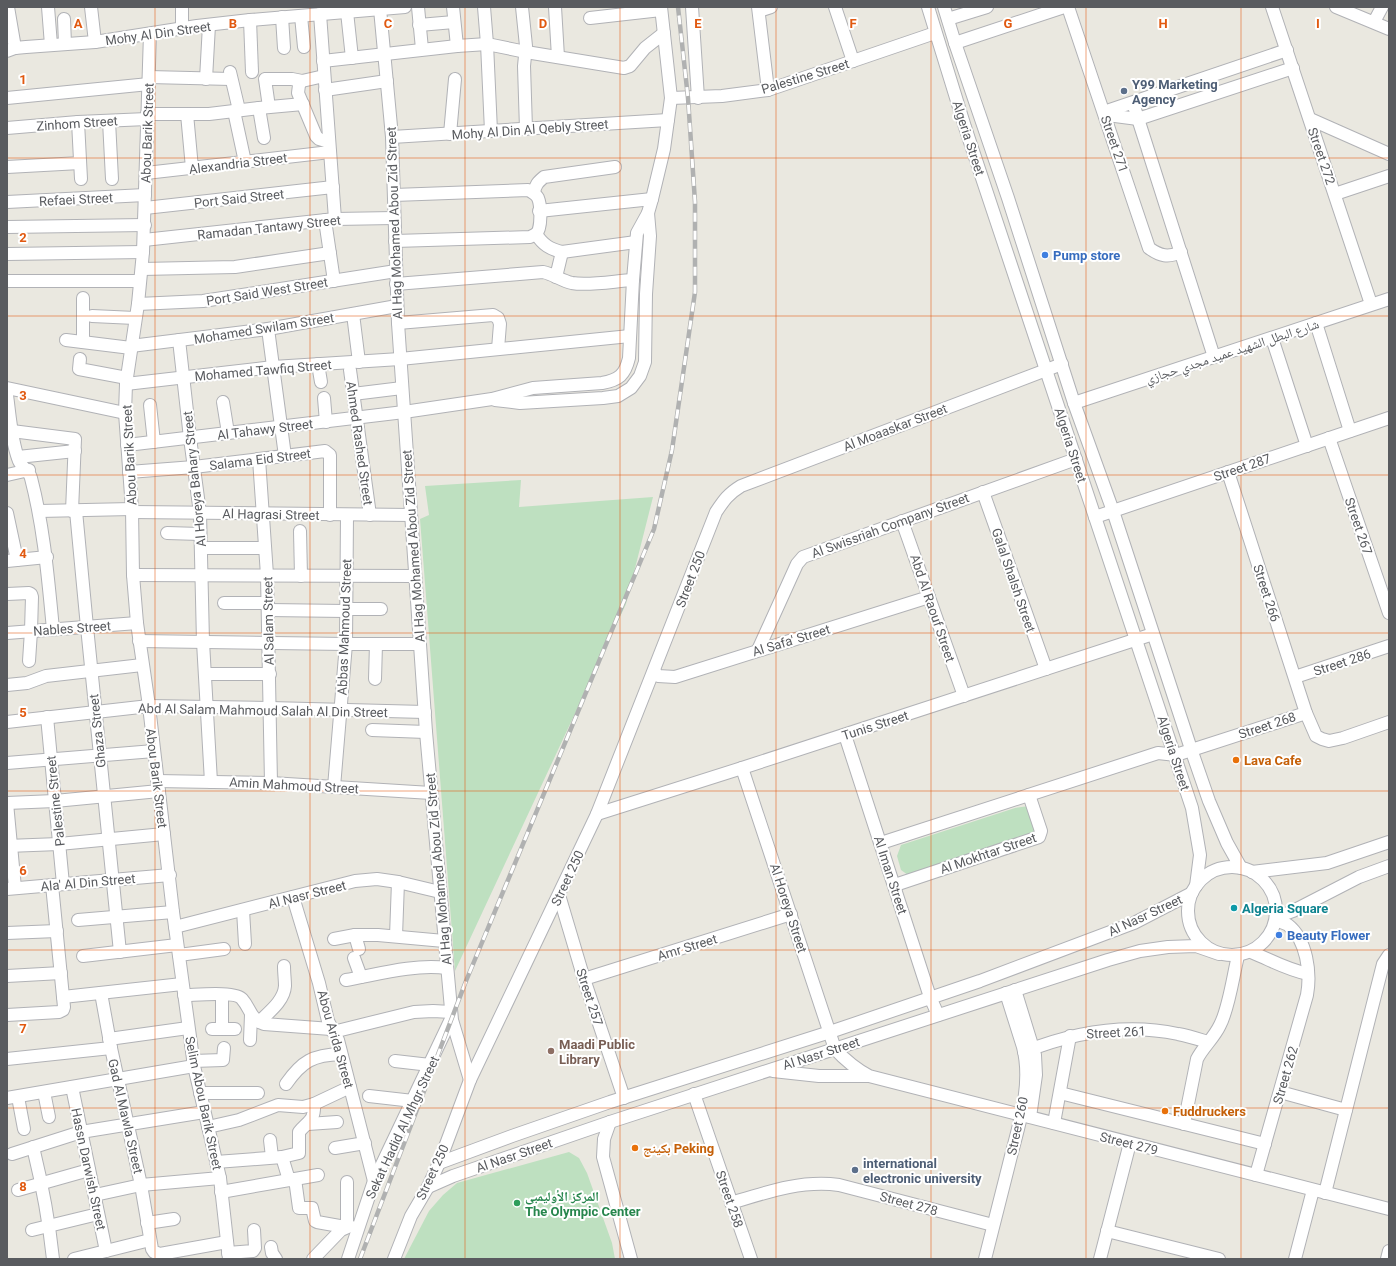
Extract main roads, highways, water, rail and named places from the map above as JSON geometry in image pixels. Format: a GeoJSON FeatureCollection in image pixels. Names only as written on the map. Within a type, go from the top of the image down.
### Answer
{"type":"FeatureCollection","features":[{"type":"Feature","properties":{"kind":"railway"},"geometry":{"type":"LineString","coordinates":[[360,1259],[466,981],[654,529],[672,450],[695,292],[695,202],[688,98],[678,7]]}},
{"type":"Feature","properties":{"kind":"place","name":"Y99 Marketing Agency"},"geometry":{"type":"Point","coordinates":[1124,91]}},
{"type":"Feature","properties":{"kind":"place","name":"Pump store"},"geometry":{"type":"Point","coordinates":[1045,255]}},
{"type":"Feature","properties":{"kind":"place","name":"Lava Cafe"},"geometry":{"type":"Point","coordinates":[1236,760]}},
{"type":"Feature","properties":{"kind":"place","name":"Algeria Square"},"geometry":{"type":"Point","coordinates":[1234,908]}},
{"type":"Feature","properties":{"kind":"place","name":"Beauty Flower"},"geometry":{"type":"Point","coordinates":[1279,935]}},
{"type":"Feature","properties":{"kind":"place","name":"Maadi Public Library"},"geometry":{"type":"Point","coordinates":[551,1051]}},
{"type":"Feature","properties":{"kind":"place","name":"Fuddruckers"},"geometry":{"type":"Point","coordinates":[1165,1111]}},
{"type":"Feature","properties":{"kind":"place","name":"بكينج Peking"},"geometry":{"type":"Point","coordinates":[635,1148]}},
{"type":"Feature","properties":{"kind":"place","name":"international electronic university"},"geometry":{"type":"Point","coordinates":[855,1170]}},
{"type":"Feature","properties":{"kind":"place","name":"المركز الأوليمبى The Olympic Center"},"geometry":{"type":"Point","coordinates":[517,1203]}}]}
